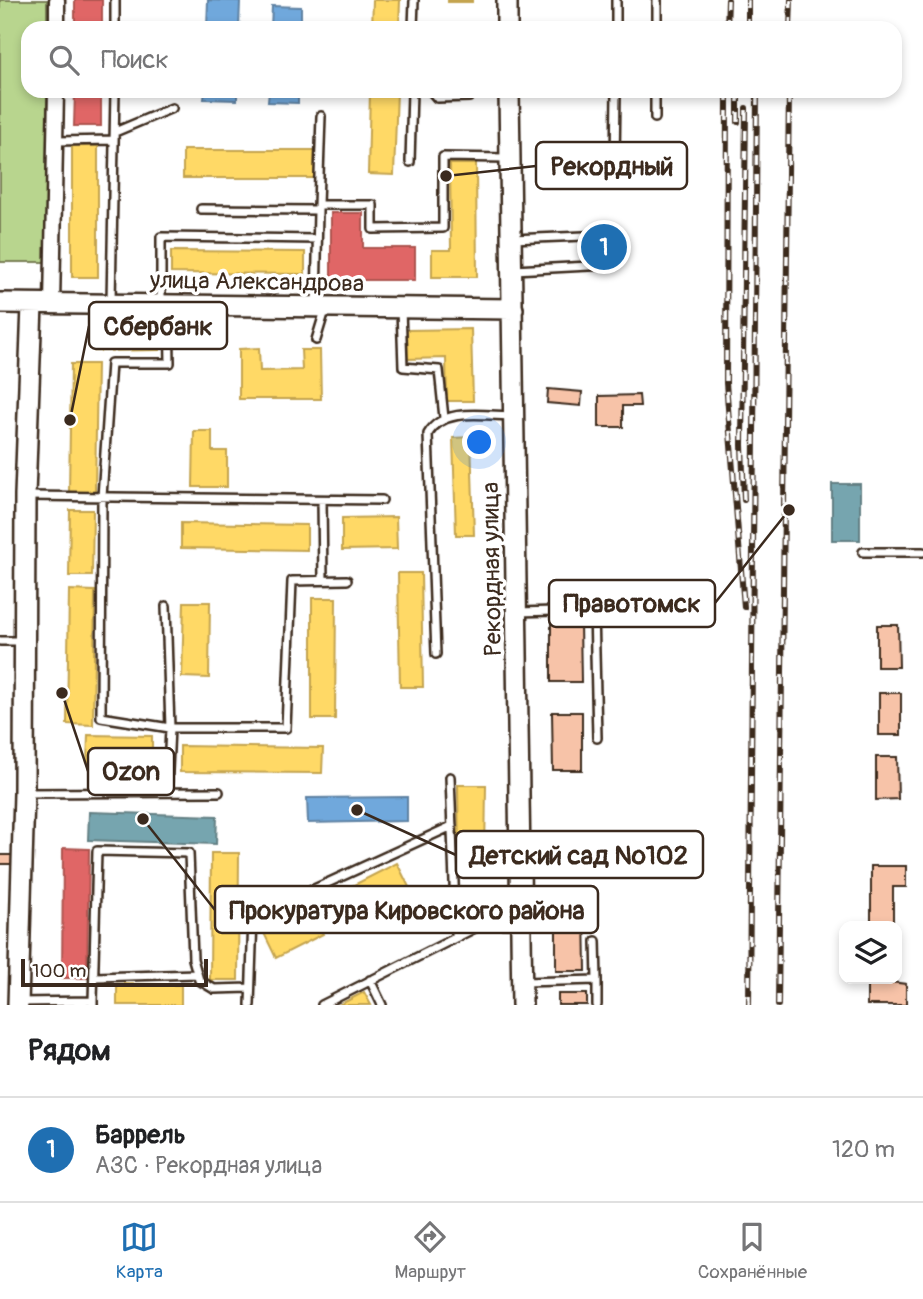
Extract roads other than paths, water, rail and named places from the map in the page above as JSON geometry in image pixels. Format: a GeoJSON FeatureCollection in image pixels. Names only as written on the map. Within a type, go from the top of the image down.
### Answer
{"type":"FeatureCollection","features":[{"type":"Feature","properties":{"kind":"street"},"geometry":{"type":"LineString","coordinates":[[57,0],[57,21]]}},
{"type":"Feature","properties":{"kind":"street"},"geometry":{"type":"LineString","coordinates":[[507,0],[508,21]]}},
{"type":"Feature","properties":{"kind":"street"},"geometry":{"type":"LineString","coordinates":[[52,306],[56,98]]}},
{"type":"Feature","properties":{"kind":"street","name":"Рекордная улица"},"geometry":{"type":"LineString","coordinates":[[509,98],[522,1005]]}},
{"type":"Feature","properties":{"kind":"street","name":"улица Александрова"},"geometry":{"type":"LineString","coordinates":[[0,303],[52,306],[513,309]]}},
{"type":"Feature","properties":{"kind":"street"},"geometry":{"type":"LineString","coordinates":[[18,1004],[24,793],[25,495],[32,305]]}},
{"type":"Feature","properties":{"kind":"lane"},"geometry":{"type":"LineString","coordinates":[[115,21],[116,0]]}},
{"type":"Feature","properties":{"kind":"lane"},"geometry":{"type":"LineString","coordinates":[[413,21],[414,0]]}},
{"type":"Feature","properties":{"kind":"lane"},"geometry":{"type":"LineString","coordinates":[[616,0],[616,21]]}},
{"type":"Feature","properties":{"kind":"lane"},"geometry":{"type":"LineString","coordinates":[[657,0],[657,21]]}},
{"type":"Feature","properties":{"kind":"lane"},"geometry":{"type":"LineString","coordinates":[[111,306],[115,98]]}},
{"type":"Feature","properties":{"kind":"lane"},"geometry":{"type":"LineString","coordinates":[[410,162],[412,98]]}},
{"type":"Feature","properties":{"kind":"lane"},"geometry":{"type":"LineString","coordinates":[[615,163],[616,98]]}},
{"type":"Feature","properties":{"kind":"lane"},"geometry":{"type":"LineString","coordinates":[[654,118],[655,98]]}},
{"type":"Feature","properties":{"kind":"lane"},"geometry":{"type":"LineString","coordinates":[[55,141],[115,136],[172,108]]}},
{"type":"Feature","properties":{"kind":"lane"},"geometry":{"type":"LineString","coordinates":[[316,340],[321,306],[317,239],[321,116]]}},
{"type":"Feature","properties":{"kind":"lane"},"geometry":{"type":"LineString","coordinates":[[201,209],[373,205],[373,229],[443,228],[443,157],[511,158]]}},
{"type":"Feature","properties":{"kind":"lane"},"geometry":{"type":"LineString","coordinates":[[511,239],[608,235],[608,265],[512,270]]}},
{"type":"Feature","properties":{"kind":"lane"},"geometry":{"type":"LineString","coordinates":[[317,239],[161,237],[170,363],[111,363],[102,497],[102,718],[170,728],[286,727],[292,581],[347,580]]}},
{"type":"Feature","properties":{"kind":"lane"},"geometry":{"type":"LineString","coordinates":[[401,308],[403,367],[439,370],[444,418]]}},
{"type":"Feature","properties":{"kind":"lane"},"geometry":{"type":"LineString","coordinates":[[436,654],[428,434],[435,422],[451,416],[514,416]]}},
{"type":"Feature","properties":{"kind":"lane"},"geometry":{"type":"LineString","coordinates":[[25,495],[382,500]]}},
{"type":"Feature","properties":{"kind":"lane"},"geometry":{"type":"LineString","coordinates":[[322,500],[323,580]]}},
{"type":"Feature","properties":{"kind":"lane"},"geometry":{"type":"LineString","coordinates":[[863,552],[923,552]]}},
{"type":"Feature","properties":{"kind":"lane"},"geometry":{"type":"LineString","coordinates":[[166,606],[170,728],[167,792]]}},
{"type":"Feature","properties":{"kind":"lane"},"geometry":{"type":"LineString","coordinates":[[516,612],[594,610],[597,738]]}},
{"type":"Feature","properties":{"kind":"lane"},"geometry":{"type":"LineString","coordinates":[[0,641],[24,641]]}},
{"type":"Feature","properties":{"kind":"lane"},"geometry":{"type":"LineString","coordinates":[[450,777],[456,935]]}},
{"type":"Feature","properties":{"kind":"lane"},"geometry":{"type":"LineString","coordinates":[[24,793],[219,792]]}},
{"type":"Feature","properties":{"kind":"lane"},"geometry":{"type":"LineString","coordinates":[[250,1005],[253,917],[452,826]]}},
{"type":"Feature","properties":{"kind":"lane"},"geometry":{"type":"LineString","coordinates":[[18,1004],[93,1003],[97,851],[189,853],[193,959],[199,980],[214,989],[250,988]]}},
{"type":"Feature","properties":{"kind":"lane"},"geometry":{"type":"LineString","coordinates":[[323,1005],[456,935],[485,923],[520,924]]}},
{"type":"Feature","properties":{"kind":"lane"},"geometry":{"type":"LineString","coordinates":[[596,941],[597,1005]]}},
{"type":"Feature","properties":{"kind":"lane"},"geometry":{"type":"LineString","coordinates":[[94,977],[197,974]]}},
{"type":"Feature","properties":{"kind":"lane"},"geometry":{"type":"LineString","coordinates":[[370,980],[382,1005]]}},
{"type":"Feature","properties":{"kind":"lane"},"geometry":{"type":"LineString","coordinates":[[522,982],[597,980]]}},
{"type":"Feature","properties":{"kind":"railway"},"geometry":{"type":"LineString","coordinates":[[727,21],[728,0]]}},
{"type":"Feature","properties":{"kind":"railway"},"geometry":{"type":"LineString","coordinates":[[748,0],[748,21]]}},
{"type":"Feature","properties":{"kind":"railway"},"geometry":{"type":"LineString","coordinates":[[790,21],[791,0]]}},
{"type":"Feature","properties":{"kind":"railway"},"geometry":{"type":"LineString","coordinates":[[727,98],[726,383],[744,607]]}},
{"type":"Feature","properties":{"kind":"railway"},"geometry":{"type":"LineString","coordinates":[[738,98],[738,122]]}},
{"type":"Feature","properties":{"kind":"railway"},"geometry":{"type":"LineString","coordinates":[[749,1005],[757,98]]}},
{"type":"Feature","properties":{"kind":"railway"},"geometry":{"type":"LineString","coordinates":[[778,1005],[789,98]]}},
{"type":"Feature","properties":{"kind":"railway"},"geometry":{"type":"LineString","coordinates":[[744,500],[742,445],[746,108]]}},
{"type":"Feature","properties":{"kind":"place","name":"Рекордный"},"geometry":{"type":"Point","coordinates":[446,176]}},
{"type":"Feature","properties":{"kind":"place","name":"Баррель"},"geometry":{"type":"Point","coordinates":[604,247]}},
{"type":"Feature","properties":{"kind":"place","name":"Сбербанк"},"geometry":{"type":"Point","coordinates":[70,420]}},
{"type":"Feature","properties":{"kind":"place","name":"Правотомск"},"geometry":{"type":"Point","coordinates":[789,510]}},
{"type":"Feature","properties":{"kind":"place","name":"Ozon"},"geometry":{"type":"Point","coordinates":[62,693]}},
{"type":"Feature","properties":{"kind":"place","name":"Детский сад №102"},"geometry":{"type":"Point","coordinates":[357,810]}},
{"type":"Feature","properties":{"kind":"place","name":"Прокуратура Кировского района"},"geometry":{"type":"Point","coordinates":[143,819]}}]}
